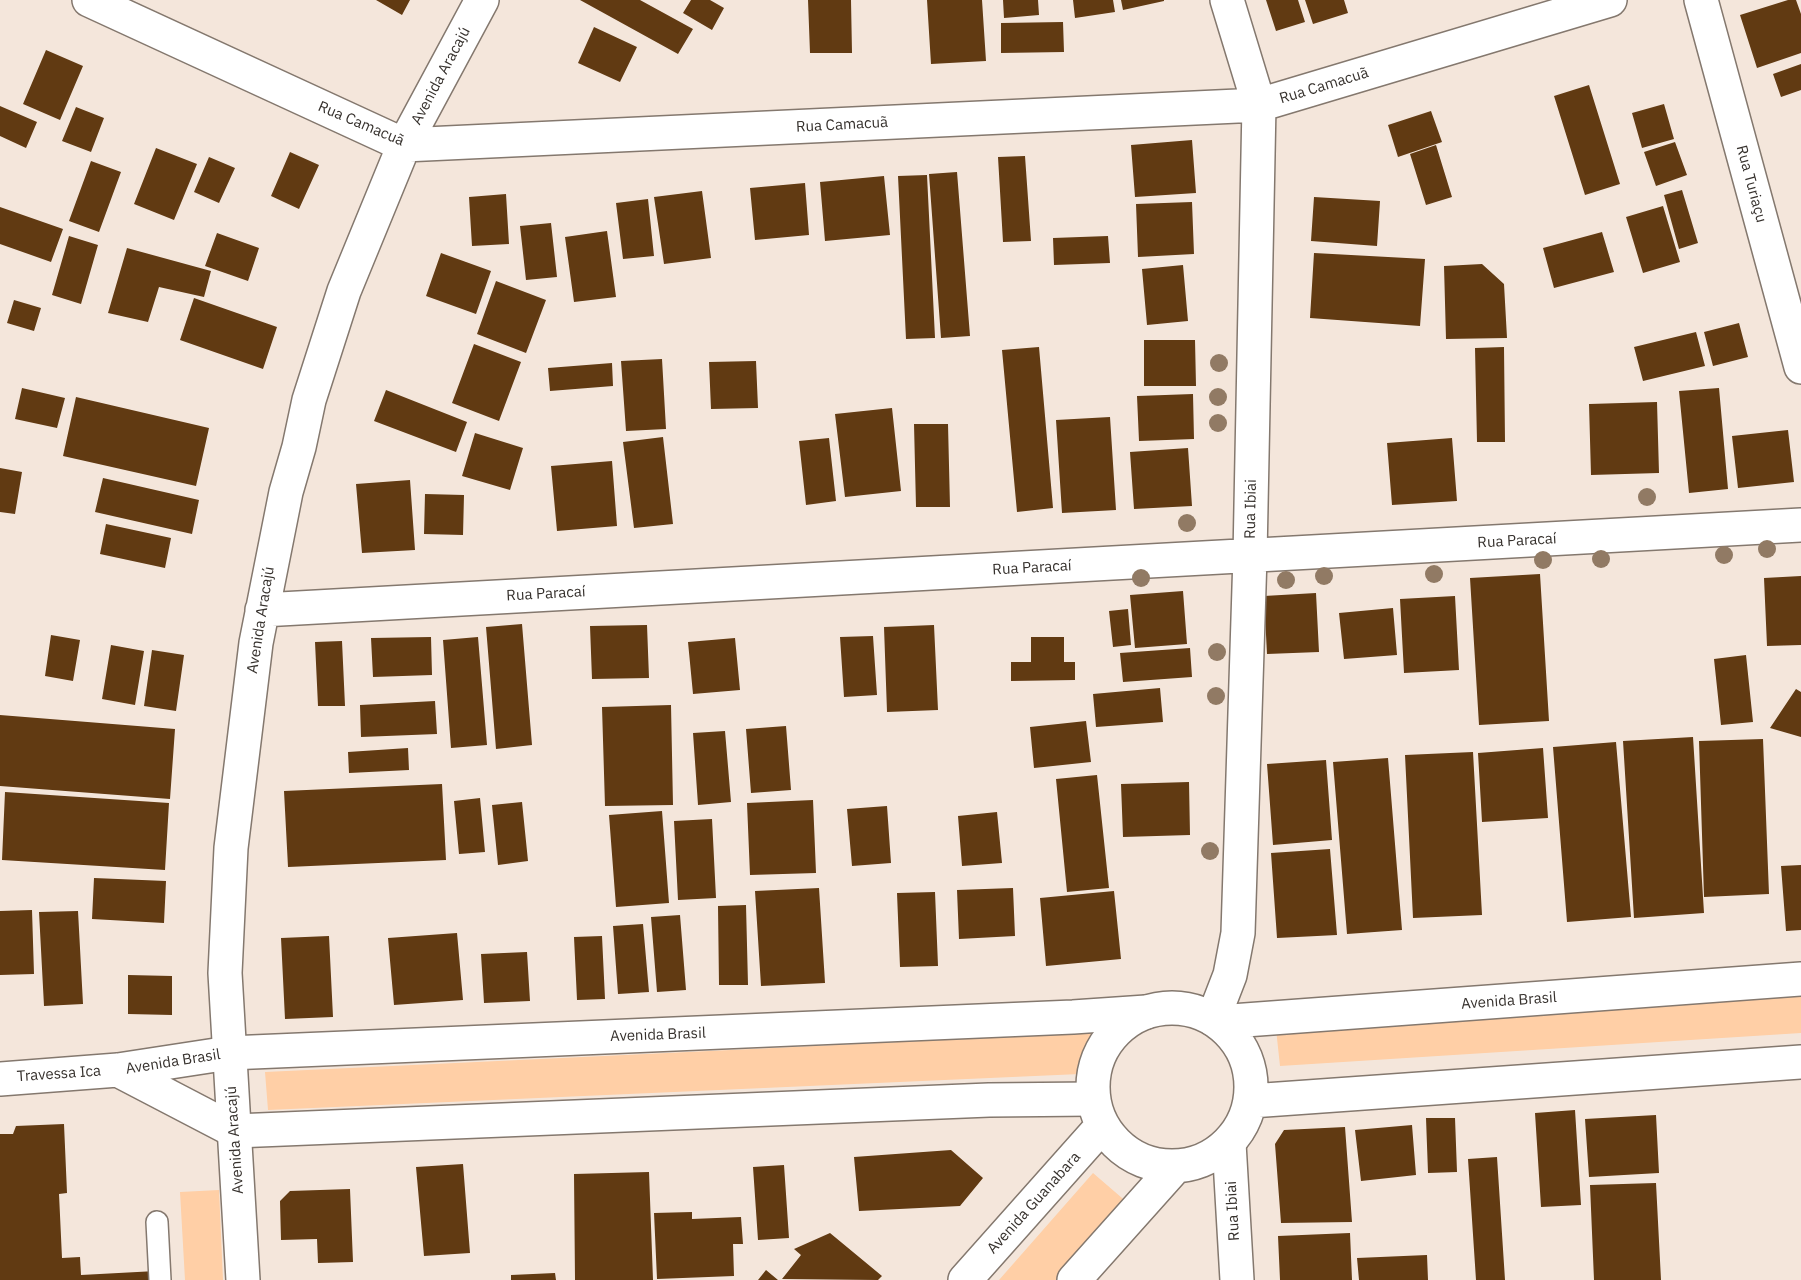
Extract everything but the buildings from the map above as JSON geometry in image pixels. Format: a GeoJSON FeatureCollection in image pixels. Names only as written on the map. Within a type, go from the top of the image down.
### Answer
{"type":"FeatureCollection","features":[{"type":"Feature","properties":{"kind":"street","name":"Rua Camacuã"},"geometry":{"type":"LineString","coordinates":[[89,0],[404,145],[1259,105],[1610,0]]}},
{"type":"Feature","properties":{"kind":"street","name":"Avenida Aracajú"},"geometry":{"type":"LineString","coordinates":[[243,1280],[225,973],[231,848],[256,642],[286,492],[326,343],[368,228],[404,145],[482,0]]}},
{"type":"Feature","properties":{"kind":"street","name":"Rua Ibiai"},"geometry":{"type":"LineString","coordinates":[[1215,1021],[1230,975],[1238,933],[1250,556],[1259,105],[1227,0]]}},
{"type":"Feature","properties":{"kind":"street","name":"Rua Turiaçu"},"geometry":{"type":"LineString","coordinates":[[1701,0],[1801,367]]}},
{"type":"Feature","properties":{"kind":"street","name":"Rua Paracaí"},"geometry":{"type":"LineString","coordinates":[[262,610],[1801,525]]}},
{"type":"Feature","properties":{"kind":"street","name":"Avenida Brasil"},"geometry":{"type":"LineString","coordinates":[[1215,1021],[1801,979]]}},
{"type":"Feature","properties":{"kind":"street"},"geometry":{"type":"LineString","coordinates":[[1169,1008],[1191,1010],[1215,1021],[1238,1043],[1250,1071],[1251,1101],[1244,1123],[1229,1143],[1204,1160],[1175,1167],[1146,1162],[1121,1148],[1098,1112],[1096,1063],[1115,1032],[1146,1012],[1169,1008]]}},
{"type":"Feature","properties":{"kind":"street","name":"Avenida Brasil"},"geometry":{"type":"LineString","coordinates":[[118,1070],[229,1053],[1146,1012]]}},
{"type":"Feature","properties":{"kind":"street"},"geometry":{"type":"LineString","coordinates":[[1251,1101],[1801,1062]]}},
{"type":"Feature","properties":{"kind":"street","name":"Avenida Brasil"},"geometry":{"type":"LineString","coordinates":[[118,1070],[235,1131],[989,1100],[1098,1112]]}},
{"type":"Feature","properties":{"kind":"street","name":"Travessa Ica"},"geometry":{"type":"LineString","coordinates":[[0,1079],[118,1070]]}},
{"type":"Feature","properties":{"kind":"street","name":"Avenida Guanabara"},"geometry":{"type":"LineString","coordinates":[[965,1280],[1098,1112]]}},
{"type":"Feature","properties":{"kind":"street","name":"Rua Ibiai"},"geometry":{"type":"LineString","coordinates":[[1229,1143],[1237,1280]]}},
{"type":"Feature","properties":{"kind":"street"},"geometry":{"type":"LineString","coordinates":[[1074,1280],[1175,1167]]}},
{"type":"Feature","properties":{"kind":"lane"},"geometry":{"type":"LineString","coordinates":[[157,1222],[160,1280]]}},
{"type":"Feature","properties":{"kind":"shaded area"},"geometry":{"type":"Polygon","coordinates":[[[1801,994],[1801,1033],[1280,1066],[1276,1029],[1801,994]]]}},
{"type":"Feature","properties":{"kind":"shaded area"},"geometry":{"type":"Polygon","coordinates":[[[1091,1033],[1080,1074],[268,1110],[265,1072],[1091,1033]]]}},
{"type":"Feature","properties":{"kind":"shaded area"},"geometry":{"type":"Polygon","coordinates":[[[1093,1173],[1129,1204],[1061,1280],[999,1280],[1093,1173]]]}},
{"type":"Feature","properties":{"kind":"shaded area"},"geometry":{"type":"Polygon","coordinates":[[[219,1190],[223,1280],[185,1280],[180,1192],[219,1190]]]}}]}
